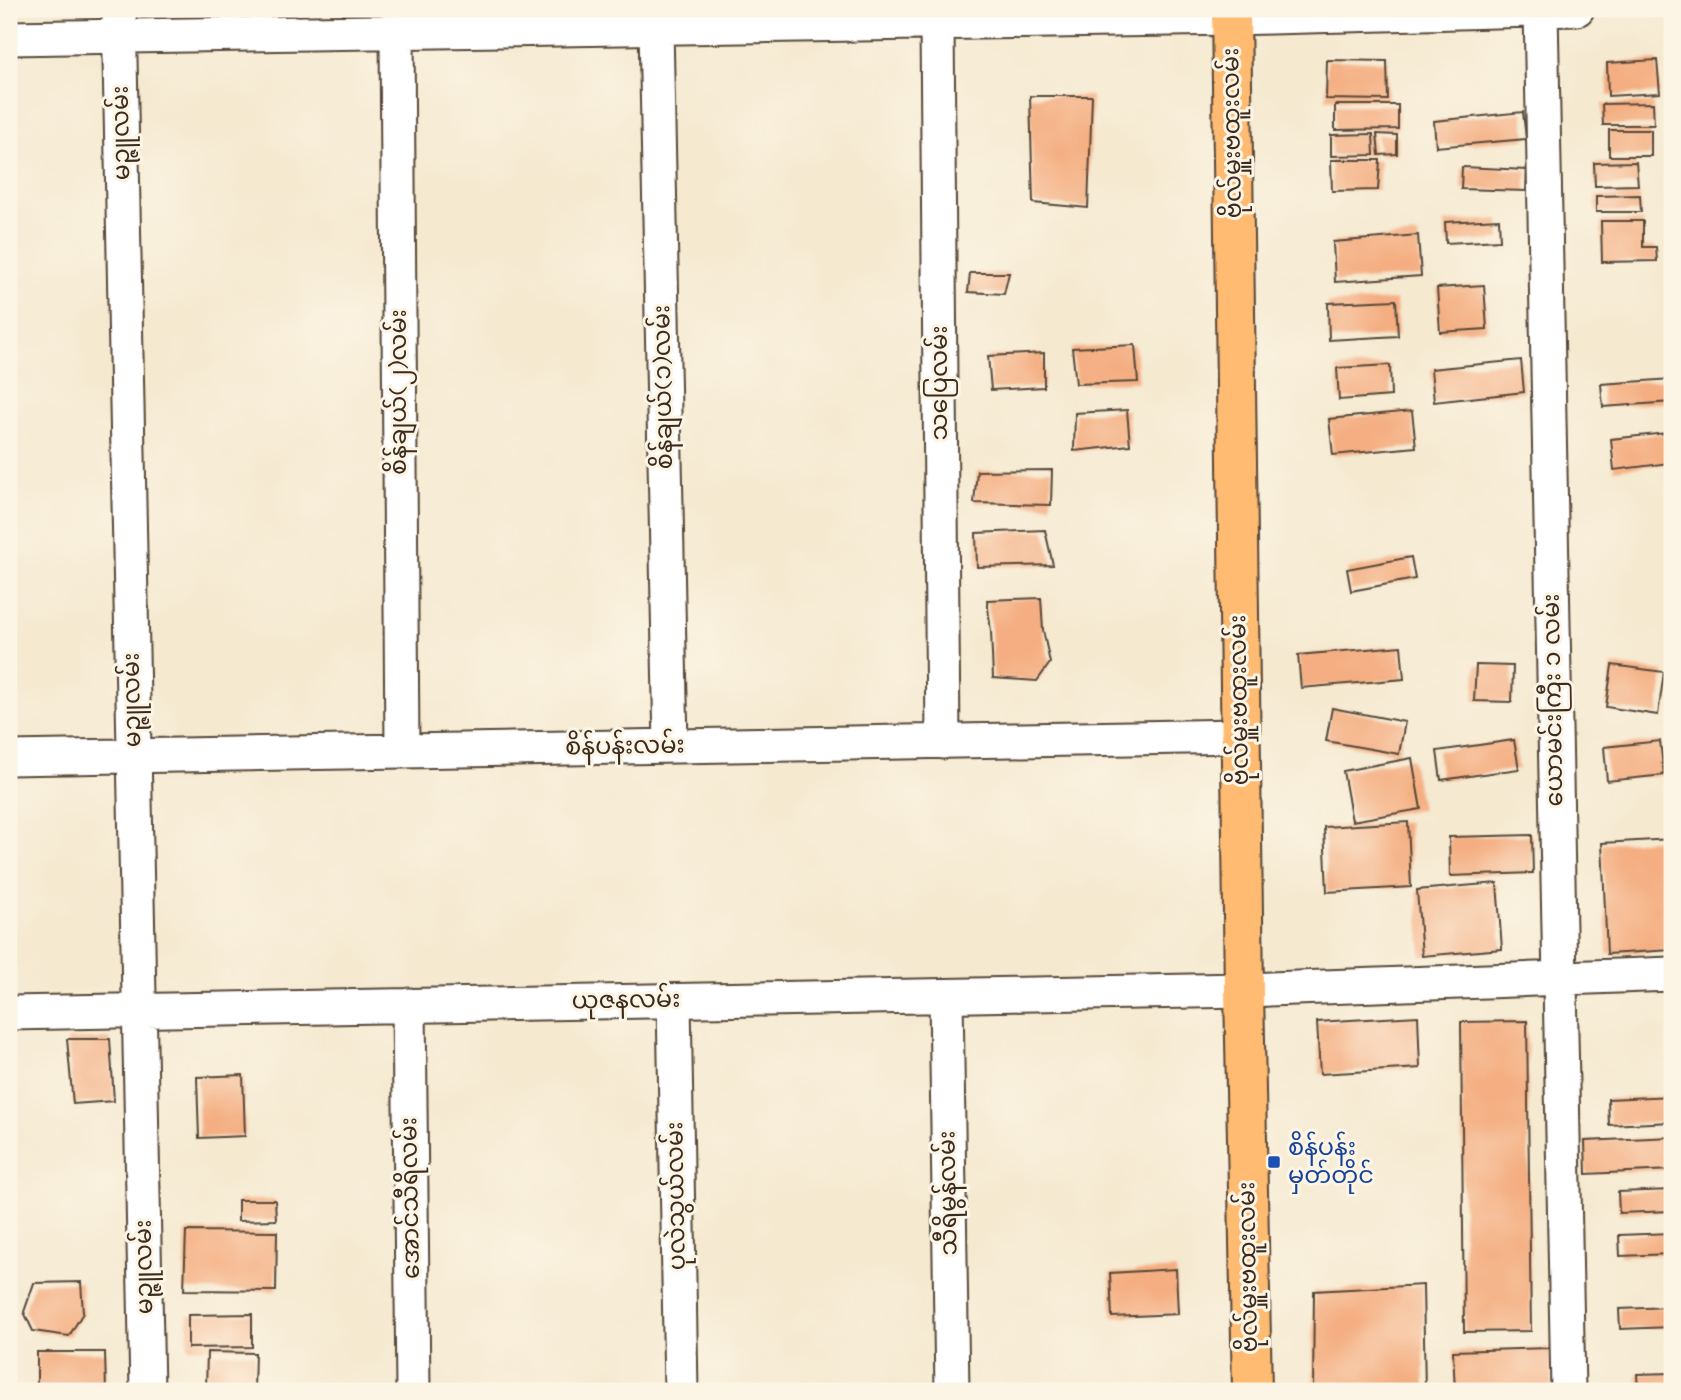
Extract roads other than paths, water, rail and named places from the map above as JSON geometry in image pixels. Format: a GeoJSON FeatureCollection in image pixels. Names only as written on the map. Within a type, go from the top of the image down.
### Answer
{"type":"FeatureCollection","features":[{"type":"Feature","properties":{"kind":"main road","name":"ဗိုလ်မှူးဗထူးလမ်း"},"geometry":{"type":"LineString","coordinates":[[1231,14],[1252,1391]]}},
{"type":"Feature","properties":{"kind":"street"},"geometry":{"type":"LineString","coordinates":[[9,38],[119,23],[397,32],[1577,9]]}},
{"type":"Feature","properties":{"kind":"street","name":"ယောမင်းကြီး ၁ လမ်း"},"geometry":{"type":"LineString","coordinates":[[1541,10],[1567,1391]]}},
{"type":"Feature","properties":{"kind":"street","name":"မဉ္ဇူလမ်း"},"geometry":{"type":"LineString","coordinates":[[119,23],[147,1391]]}},
{"type":"Feature","properties":{"kind":"street","name":"သပြေလမ်း"},"geometry":{"type":"LineString","coordinates":[[937,23],[943,742]]}},
{"type":"Feature","properties":{"kind":"street","name":"စိန်ချယ်(၁)လမ်း"},"geometry":{"type":"LineString","coordinates":[[656,28],[671,746]]}},
{"type":"Feature","properties":{"kind":"street","name":"စိန်ချယ်(၂)လမ်း"},"geometry":{"type":"LineString","coordinates":[[397,32],[402,751]]}},
{"type":"Feature","properties":{"kind":"street","name":"စိန်ပန်းလမ်း"},"geometry":{"type":"LineString","coordinates":[[9,758],[1240,736]]}},
{"type":"Feature","properties":{"kind":"street","name":"ယုဇနလမ်း"},"geometry":{"type":"LineString","coordinates":[[9,1013],[1244,990],[1672,974]]}},
{"type":"Feature","properties":{"kind":"street","name":"သီရိမွန်လမ်း"},"geometry":{"type":"LineString","coordinates":[[946,996],[952,1391]]}},
{"type":"Feature","properties":{"kind":"street","name":"ပုလဲသွယ်လမ်း"},"geometry":{"type":"LineString","coordinates":[[674,1001],[681,1391]]}},
{"type":"Feature","properties":{"kind":"street","name":"အောင်သီရိလမ်း"},"geometry":{"type":"LineString","coordinates":[[409,1005],[414,1391]]}},
{"type":"Feature","properties":{"kind":"place","name":"စိန်ပန်း မှတ်တိုင်"},"geometry":{"type":"Point","coordinates":[1274,1162]}}]}
